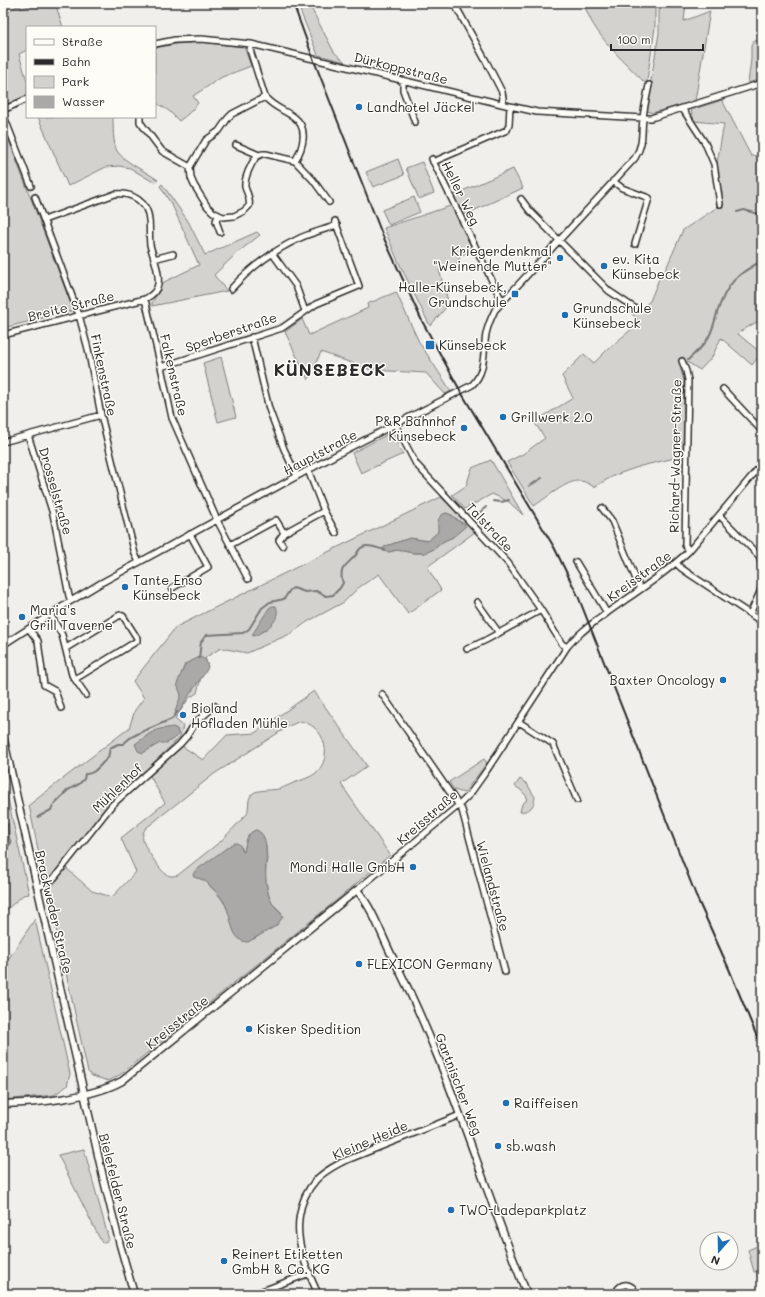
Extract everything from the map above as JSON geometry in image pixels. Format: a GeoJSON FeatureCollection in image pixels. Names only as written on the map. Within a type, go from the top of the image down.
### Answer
{"type":"FeatureCollection","features":[{"type":"Feature","properties":{"kind":"street"},"geometry":{"type":"LineString","coordinates":[[454,3],[502,92],[502,104]]}},
{"type":"Feature","properties":{"kind":"street"},"geometry":{"type":"LineString","coordinates":[[3,8],[3,15]]}},
{"type":"Feature","properties":{"kind":"street","name":"Dürkoppstraße"},"geometry":{"type":"LineString","coordinates":[[156,44],[175,40],[201,38],[251,44],[537,112],[651,118],[762,83]]}},
{"type":"Feature","properties":{"kind":"street"},"geometry":{"type":"LineString","coordinates":[[251,44],[250,50],[266,97],[273,105],[300,123],[303,141],[299,155],[295,161]]}},
{"type":"Feature","properties":{"kind":"street"},"geometry":{"type":"LineString","coordinates":[[403,81],[403,90],[415,122]]}},
{"type":"Feature","properties":{"kind":"street","name":"Hauptstraße"},"geometry":{"type":"LineString","coordinates":[[3,645],[71,601],[190,534],[395,424],[461,392],[472,385],[479,376],[483,365],[488,325],[495,310],[639,151],[642,144],[643,118],[648,85]]}},
{"type":"Feature","properties":{"kind":"street"},"geometry":{"type":"LineString","coordinates":[[259,155],[253,161],[246,180],[246,188],[250,198],[249,206],[244,211],[234,216],[223,217],[218,215],[208,206],[194,186],[191,178],[190,167],[206,140],[219,131],[232,114],[266,97]]}},
{"type":"Feature","properties":{"kind":"street"},"geometry":{"type":"LineString","coordinates":[[3,110],[26,99]]}},
{"type":"Feature","properties":{"kind":"street","name":"Heller Weg"},"geometry":{"type":"LineString","coordinates":[[504,300],[500,296],[433,160],[507,130],[509,128],[510,106]]}},
{"type":"Feature","properties":{"kind":"street"},"geometry":{"type":"LineString","coordinates":[[682,108],[705,143],[714,164],[720,204]]}},
{"type":"Feature","properties":{"kind":"street"},"geometry":{"type":"LineString","coordinates":[[3,114],[31,186]]}},
{"type":"Feature","properties":{"kind":"street"},"geometry":{"type":"LineString","coordinates":[[140,118],[140,122],[162,151],[190,167]]}},
{"type":"Feature","properties":{"kind":"street"},"geometry":{"type":"LineString","coordinates":[[236,145],[259,155],[266,154],[295,161],[329,202]]}},
{"type":"Feature","properties":{"kind":"street"},"geometry":{"type":"LineString","coordinates":[[613,180],[622,188],[649,198],[635,244]]}},
{"type":"Feature","properties":{"kind":"street"},"geometry":{"type":"LineString","coordinates":[[44,220],[115,194],[132,196],[141,202],[149,219],[150,243],[158,276],[156,291],[145,299]]}},
{"type":"Feature","properties":{"kind":"street","name":"Finkenstraße"},"geometry":{"type":"LineString","coordinates":[[35,197],[78,315],[88,348],[101,415],[135,554],[140,562]]}},
{"type":"Feature","properties":{"kind":"street"},"geometry":{"type":"LineString","coordinates":[[521,199],[530,211],[609,291],[636,309]]}},
{"type":"Feature","properties":{"kind":"street"},"geometry":{"type":"LineString","coordinates":[[218,215],[216,221],[220,232]]}},
{"type":"Feature","properties":{"kind":"street","name":"Sperberstraße"},"geometry":{"type":"LineString","coordinates":[[161,367],[282,328],[316,304],[359,286],[336,223],[299,239],[272,254],[242,277],[231,289]]}},
{"type":"Feature","properties":{"kind":"street"},"geometry":{"type":"LineString","coordinates":[[154,259],[173,254]]}},
{"type":"Feature","properties":{"kind":"street"},"geometry":{"type":"LineString","coordinates":[[272,254],[296,286],[305,311]]}},
{"type":"Feature","properties":{"kind":"street","name":"Breite Straße"},"geometry":{"type":"LineString","coordinates":[[3,334],[145,299]]}},
{"type":"Feature","properties":{"kind":"street","name":"Falkenstraße"},"geometry":{"type":"LineString","coordinates":[[145,299],[172,418],[217,520],[248,579]]}},
{"type":"Feature","properties":{"kind":"street"},"geometry":{"type":"LineString","coordinates":[[252,337],[269,409],[284,449],[297,476]]}},
{"type":"Feature","properties":{"kind":"street","name":"Richard-Wagner-Straße"},"geometry":{"type":"LineString","coordinates":[[682,361],[688,380],[685,545],[689,551]]}},
{"type":"Feature","properties":{"kind":"street"},"geometry":{"type":"LineString","coordinates":[[723,389],[762,431]]}},
{"type":"Feature","properties":{"kind":"street"},"geometry":{"type":"LineString","coordinates":[[3,442],[101,415]]}},
{"type":"Feature","properties":{"kind":"street","name":"Talstraße"},"geometry":{"type":"LineString","coordinates":[[395,424],[416,464],[508,563],[541,610],[562,644],[567,648]]}},
{"type":"Feature","properties":{"kind":"street","name":"Drosselstraße"},"geometry":{"type":"LineString","coordinates":[[28,435],[53,514],[71,601]]}},
{"type":"Feature","properties":{"kind":"street","name":"Kreisstraße"},"geometry":{"type":"LineString","coordinates":[[3,1104],[60,1099],[112,1086],[122,1081],[459,805],[470,794],[487,770],[567,648],[584,630],[676,563],[689,551],[762,464]]}},
{"type":"Feature","properties":{"kind":"street"},"geometry":{"type":"LineString","coordinates":[[308,470],[324,511],[336,533]]}},
{"type":"Feature","properties":{"kind":"street"},"geometry":{"type":"LineString","coordinates":[[602,508],[612,521],[640,589]]}},
{"type":"Feature","properties":{"kind":"street"},"geometry":{"type":"LineString","coordinates":[[283,546],[279,540],[284,533],[324,511]]}},
{"type":"Feature","properties":{"kind":"street"},"geometry":{"type":"LineString","coordinates":[[719,515],[760,557],[762,570]]}},
{"type":"Feature","properties":{"kind":"street"},"geometry":{"type":"LineString","coordinates":[[230,545],[276,520],[284,533]]}},
{"type":"Feature","properties":{"kind":"street"},"geometry":{"type":"LineString","coordinates":[[172,588],[208,567],[190,534]]}},
{"type":"Feature","properties":{"kind":"street"},"geometry":{"type":"LineString","coordinates":[[576,562],[607,613]]}},
{"type":"Feature","properties":{"kind":"street"},"geometry":{"type":"LineString","coordinates":[[676,563],[681,568],[762,622]]}},
{"type":"Feature","properties":{"kind":"street"},"geometry":{"type":"LineString","coordinates":[[750,614],[762,585]]}},
{"type":"Feature","properties":{"kind":"street"},"geometry":{"type":"LineString","coordinates":[[477,602],[499,633]]}},
{"type":"Feature","properties":{"kind":"street"},"geometry":{"type":"LineString","coordinates":[[467,649],[541,610]]}},
{"type":"Feature","properties":{"kind":"street"},"geometry":{"type":"LineString","coordinates":[[50,614],[62,635],[72,675],[86,695]]}},
{"type":"Feature","properties":{"kind":"street"},"geometry":{"type":"LineString","coordinates":[[66,648],[120,615],[124,616],[137,638],[137,641],[75,679]]}},
{"type":"Feature","properties":{"kind":"street"},"geometry":{"type":"LineString","coordinates":[[29,629],[38,641],[44,685],[55,691],[61,708]]}},
{"type":"Feature","properties":{"kind":"street","name":"Wielandstraße"},"geometry":{"type":"LineString","coordinates":[[382,694],[462,810],[505,972]]}},
{"type":"Feature","properties":{"kind":"street","name":"Mühlenhof"},"geometry":{"type":"LineString","coordinates":[[38,887],[44,885],[55,877],[112,805],[180,744],[196,722],[216,706]]}},
{"type":"Feature","properties":{"kind":"street"},"geometry":{"type":"LineString","coordinates":[[519,722],[553,744],[577,800]]}},
{"type":"Feature","properties":{"kind":"street","name":"Brackweder Straße"},"geometry":{"type":"LineString","coordinates":[[3,736],[5,753],[38,887],[84,1094]]}},
{"type":"Feature","properties":{"kind":"street","name":"Gartnischer Weg"},"geometry":{"type":"LineString","coordinates":[[356,890],[366,901],[401,973],[439,1059],[527,1294]]}},
{"type":"Feature","properties":{"kind":"street","name":"Bielefelder Straße"},"geometry":{"type":"LineString","coordinates":[[84,1094],[103,1177],[134,1294]]}},
{"type":"Feature","properties":{"kind":"street","name":"Kleine Heide"},"geometry":{"type":"LineString","coordinates":[[318,1294],[303,1256],[298,1225],[302,1206],[308,1192],[316,1180],[328,1170],[342,1162],[460,1115]]}},
{"type":"Feature","properties":{"kind":"street"},"geometry":{"type":"LineString","coordinates":[[254,1294],[310,1274]]}},
{"type":"Feature","properties":{"kind":"street"},"geometry":{"type":"LineString","coordinates":[[616,1294],[618,1288],[627,1285],[633,1288],[636,1294]]}},
{"type":"Feature","properties":{"kind":"green space"},"geometry":{"type":"Polygon","coordinates":[[[37,3],[55,3],[63,26],[26,26],[26,50],[19,54],[26,78],[26,97],[18,101],[6,104],[3,103],[4,30],[9,12],[20,5],[21,9],[37,3]]]}},
{"type":"Feature","properties":{"kind":"green space"},"geometry":{"type":"Polygon","coordinates":[[[297,3],[314,3],[310,6],[334,52],[345,62],[318,55],[297,3]]]}},
{"type":"Feature","properties":{"kind":"green space"},"geometry":{"type":"Polygon","coordinates":[[[584,3],[655,3],[655,28],[647,81],[645,83],[618,56],[601,36],[588,14],[584,3]]]}},
{"type":"Feature","properties":{"kind":"green space"},"geometry":{"type":"Polygon","coordinates":[[[659,3],[686,3],[684,21],[710,11],[695,101],[652,113],[646,110],[659,33],[659,3]]]}},
{"type":"Feature","properties":{"kind":"green space"},"geometry":{"type":"Polygon","coordinates":[[[762,39],[762,79],[748,83],[751,46],[754,41],[762,39]]]}},
{"type":"Feature","properties":{"kind":"green space"},"geometry":{"type":"Polygon","coordinates":[[[201,42],[244,47],[251,66],[222,77],[193,96],[198,103],[179,121],[169,111],[156,103],[156,48],[176,44],[201,42]]]}},
{"type":"Feature","properties":{"kind":"green space"},"geometry":{"type":"Polygon","coordinates":[[[722,100],[751,156],[762,155],[762,319],[738,334],[761,353],[752,365],[721,338],[712,357],[700,370],[687,362],[680,367],[684,380],[683,456],[641,466],[615,475],[594,487],[579,481],[568,484],[556,490],[534,506],[507,462],[523,454],[545,438],[534,422],[573,398],[562,376],[584,354],[594,363],[640,322],[626,307],[637,312],[650,301],[661,274],[664,273],[683,230],[722,204],[717,163],[724,124],[694,121],[691,110],[722,100]]]}},
{"type":"Feature","properties":{"kind":"green space"},"geometry":{"type":"Polygon","coordinates":[[[38,118],[113,118],[114,139],[117,151],[130,163],[158,180],[155,183],[130,168],[119,166],[106,167],[68,186],[38,118]]]}},
{"type":"Feature","properties":{"kind":"green space"},"geometry":{"type":"Polygon","coordinates":[[[3,125],[72,307],[71,311],[57,315],[56,312],[47,315],[47,317],[3,328],[3,125]]]}},
{"type":"Feature","properties":{"kind":"green space"},"geometry":{"type":"Polygon","coordinates":[[[398,159],[404,175],[373,187],[366,172],[398,159]]]}},
{"type":"Feature","properties":{"kind":"green space"},"geometry":{"type":"Polygon","coordinates":[[[422,162],[434,193],[419,199],[406,168],[422,162]]]}},
{"type":"Feature","properties":{"kind":"green space"},"geometry":{"type":"Polygon","coordinates":[[[513,169],[523,188],[462,216],[453,195],[513,169]]]}},
{"type":"Feature","properties":{"kind":"green space"},"geometry":{"type":"Polygon","coordinates":[[[162,184],[188,221],[205,255],[257,232],[260,235],[237,253],[214,275],[227,291],[152,306],[162,283],[199,265],[173,207],[160,186],[162,184]]]}},
{"type":"Feature","properties":{"kind":"green space"},"geometry":{"type":"Polygon","coordinates":[[[414,197],[420,212],[389,225],[382,210],[414,197]]]}},
{"type":"Feature","properties":{"kind":"green space"},"geometry":{"type":"Polygon","coordinates":[[[453,205],[473,251],[461,255],[457,264],[439,270],[449,304],[430,326],[398,261],[384,228],[453,205]]]}},
{"type":"Feature","properties":{"kind":"green space"},"geometry":{"type":"Polygon","coordinates":[[[396,292],[419,342],[451,391],[445,394],[426,373],[371,370],[321,352],[308,380],[285,332],[302,319],[309,335],[368,308],[367,304],[396,292]]]}},
{"type":"Feature","properties":{"kind":"green space"},"geometry":{"type":"Polygon","coordinates":[[[221,357],[236,417],[218,422],[203,363],[221,357]]]}},
{"type":"Feature","properties":{"kind":"green space"},"geometry":{"type":"Polygon","coordinates":[[[390,433],[394,434],[399,444],[397,445],[403,454],[361,473],[352,453],[390,433]]]}},
{"type":"Feature","properties":{"kind":"green space"},"geometry":{"type":"Polygon","coordinates":[[[491,460],[523,515],[509,502],[492,494],[465,509],[452,495],[466,486],[472,468],[491,460]]]}},
{"type":"Feature","properties":{"kind":"green space"},"geometry":{"type":"Polygon","coordinates":[[[441,497],[475,532],[427,567],[441,590],[408,614],[379,574],[358,588],[344,602],[307,622],[292,633],[247,653],[221,648],[206,657],[197,693],[189,698],[175,719],[183,726],[180,737],[111,804],[55,873],[47,879],[44,879],[29,805],[129,728],[135,710],[144,698],[133,681],[176,627],[441,497]],[[446,513],[441,516],[438,532],[428,541],[410,538],[386,546],[389,552],[397,550],[425,553],[434,549],[444,541],[453,537],[462,523],[452,515],[446,513]]]}},
{"type":"Feature","properties":{"kind":"green space"},"geometry":{"type":"Polygon","coordinates":[[[314,691],[367,766],[341,784],[390,855],[338,899],[121,1074],[109,1081],[92,1076],[88,1072],[48,892],[66,868],[92,891],[112,897],[136,872],[121,838],[165,803],[150,776],[182,746],[203,760],[227,735],[255,733],[314,691]],[[300,721],[289,726],[214,774],[146,828],[143,832],[144,843],[160,869],[170,876],[178,875],[221,841],[247,814],[250,796],[255,792],[279,789],[316,773],[324,759],[325,751],[323,739],[315,728],[300,721]],[[256,830],[248,836],[244,852],[242,848],[232,844],[194,873],[194,877],[206,881],[222,900],[229,915],[234,932],[254,939],[266,931],[282,913],[272,903],[269,896],[265,877],[267,859],[266,847],[263,836],[256,830]]]}},
{"type":"Feature","properties":{"kind":"green space"},"geometry":{"type":"Polygon","coordinates":[[[484,759],[487,763],[464,793],[454,790],[449,782],[484,759]]]}},
{"type":"Feature","properties":{"kind":"green space"},"geometry":{"type":"Polygon","coordinates":[[[3,777],[29,894],[23,895],[3,913],[3,777]]]}},
{"type":"Feature","properties":{"kind":"green space"},"geometry":{"type":"Polygon","coordinates":[[[520,779],[527,784],[535,797],[531,808],[520,812],[522,804],[526,801],[527,797],[515,786],[520,779]]]}},
{"type":"Feature","properties":{"kind":"green space"},"geometry":{"type":"Polygon","coordinates":[[[35,919],[70,1074],[67,1086],[54,1095],[3,1100],[3,963],[9,958],[35,919]]]}},
{"type":"Feature","properties":{"kind":"green space"},"geometry":{"type":"Polygon","coordinates":[[[84,1149],[109,1240],[102,1243],[58,1155],[84,1149]]]}},
{"type":"Feature","properties":{"kind":"green space"},"geometry":{"type":"Polygon","coordinates":[[[762,1244],[762,1271],[754,1272],[748,1250],[762,1244]]]}},
{"type":"Feature","properties":{"kind":"water"},"geometry":{"type":"Polygon","coordinates":[[[446,513],[464,523],[466,526],[453,537],[444,541],[434,549],[425,553],[397,550],[389,552],[383,551],[383,548],[386,546],[410,538],[428,541],[438,532],[439,518],[446,513]]]}},
{"type":"Feature","properties":{"kind":"water"},"geometry":{"type":"Polygon","coordinates":[[[276,606],[277,611],[275,621],[263,631],[254,636],[252,635],[269,608],[276,606]]]}},
{"type":"Feature","properties":{"kind":"water"},"geometry":{"type":"Polygon","coordinates":[[[200,657],[206,660],[208,667],[178,714],[175,712],[181,695],[177,684],[185,664],[200,657]]]}},
{"type":"Feature","properties":{"kind":"water"},"geometry":{"type":"Polygon","coordinates":[[[173,727],[177,729],[179,735],[167,743],[160,743],[143,753],[138,751],[135,744],[147,735],[153,731],[173,727]]]}},
{"type":"Feature","properties":{"kind":"water"},"geometry":{"type":"Polygon","coordinates":[[[256,830],[261,833],[266,844],[266,881],[268,894],[272,903],[283,917],[276,926],[248,942],[242,941],[238,938],[232,927],[227,907],[221,898],[205,881],[194,877],[193,875],[195,871],[232,844],[239,844],[244,852],[248,836],[256,830]]]}},
{"type":"Feature","properties":{"kind":"waterway"},"geometry":{"type":"LineString","coordinates":[[737,212],[744,210],[762,215]]}},
{"type":"Feature","properties":{"kind":"waterway"},"geometry":{"type":"LineString","coordinates":[[688,360],[709,337],[720,303],[733,281],[745,271],[762,261]]}},
{"type":"Feature","properties":{"kind":"waterway"},"geometry":{"type":"LineString","coordinates":[[529,486],[542,478]]}},
{"type":"Feature","properties":{"kind":"waterway"},"geometry":{"type":"LineString","coordinates":[[493,501],[501,502],[509,500]]}},
{"type":"Feature","properties":{"kind":"waterway"},"geometry":{"type":"LineString","coordinates":[[477,515],[486,507]]}},
{"type":"Feature","properties":{"kind":"waterway"},"geometry":{"type":"LineString","coordinates":[[199,658],[201,642],[206,635],[243,633],[249,629],[262,608],[270,602],[284,599],[293,588],[305,592],[316,591],[326,596],[333,595],[343,583],[342,571],[360,548],[368,546],[385,550]]}},
{"type":"Feature","properties":{"kind":"waterway"},"geometry":{"type":"LineString","coordinates":[[38,817],[51,810],[54,804],[68,790],[79,784],[84,779],[85,774],[92,773],[97,769],[108,758],[110,748],[118,744],[123,744],[141,732],[172,719],[177,712]]}},
{"type":"Feature","properties":{"kind":"waterway"},"geometry":{"type":"LineString","coordinates":[[3,851],[11,843],[8,824]]}},
{"type":"Feature","properties":{"kind":"railway"},"geometry":{"type":"LineString","coordinates":[[293,3],[382,234],[422,321],[461,392],[554,547],[578,596],[697,898],[729,969],[762,1049]]}},
{"type":"Feature","properties":{"kind":"place","name":"Landhotel Jäckel"},"geometry":{"type":"Point","coordinates":[359,107]}},
{"type":"Feature","properties":{"kind":"place","name":"Kriegerdenkmal \"Weinende Mutter\""},"geometry":{"type":"Point","coordinates":[560,258]}},
{"type":"Feature","properties":{"kind":"place","name":"ev. Kita Künsebeck"},"geometry":{"type":"Point","coordinates":[604,266]}},
{"type":"Feature","properties":{"kind":"place","name":"Halle-Künsebeck, Grundschule"},"geometry":{"type":"Point","coordinates":[515,294]}},
{"type":"Feature","properties":{"kind":"place","name":"Grundschule Künsebeck"},"geometry":{"type":"Point","coordinates":[565,315]}},
{"type":"Feature","properties":{"kind":"place","name":"Künsebeck"},"geometry":{"type":"Point","coordinates":[430,345]}},
{"type":"Feature","properties":{"kind":"place","name":"Grillwerk 2.0"},"geometry":{"type":"Point","coordinates":[503,417]}},
{"type":"Feature","properties":{"kind":"place","name":"P&R Bahnhof Künsebeck"},"geometry":{"type":"Point","coordinates":[464,428]}},
{"type":"Feature","properties":{"kind":"place","name":"Tante Enso Künsebeck"},"geometry":{"type":"Point","coordinates":[125,587]}},
{"type":"Feature","properties":{"kind":"place","name":"Maria's Grill Taverne"},"geometry":{"type":"Point","coordinates":[22,617]}},
{"type":"Feature","properties":{"kind":"place","name":"Baxter Oncology"},"geometry":{"type":"Point","coordinates":[723,680]}},
{"type":"Feature","properties":{"kind":"place","name":"Bioland Hofladen Mühle"},"geometry":{"type":"Point","coordinates":[183,715]}},
{"type":"Feature","properties":{"kind":"place","name":"Mondi Halle GmbH"},"geometry":{"type":"Point","coordinates":[413,867]}},
{"type":"Feature","properties":{"kind":"place","name":"FLEXICON Germany"},"geometry":{"type":"Point","coordinates":[359,964]}},
{"type":"Feature","properties":{"kind":"place","name":"Kisker Spedition"},"geometry":{"type":"Point","coordinates":[249,1029]}},
{"type":"Feature","properties":{"kind":"place","name":"Raiffeisen"},"geometry":{"type":"Point","coordinates":[506,1103]}},
{"type":"Feature","properties":{"kind":"place","name":"sb.wash"},"geometry":{"type":"Point","coordinates":[498,1146]}},
{"type":"Feature","properties":{"kind":"place","name":"TWO-Ladeparkplatz"},"geometry":{"type":"Point","coordinates":[451,1210]}},
{"type":"Feature","properties":{"kind":"place","name":"Reinert Etiketten GmbH & Co. KG"},"geometry":{"type":"Point","coordinates":[224,1261]}},
{"type":"Feature","properties":{"kind":"district","name":"KÜNSEBECK"},"geometry":{"type":"Point","coordinates":[330,370]}}]}
